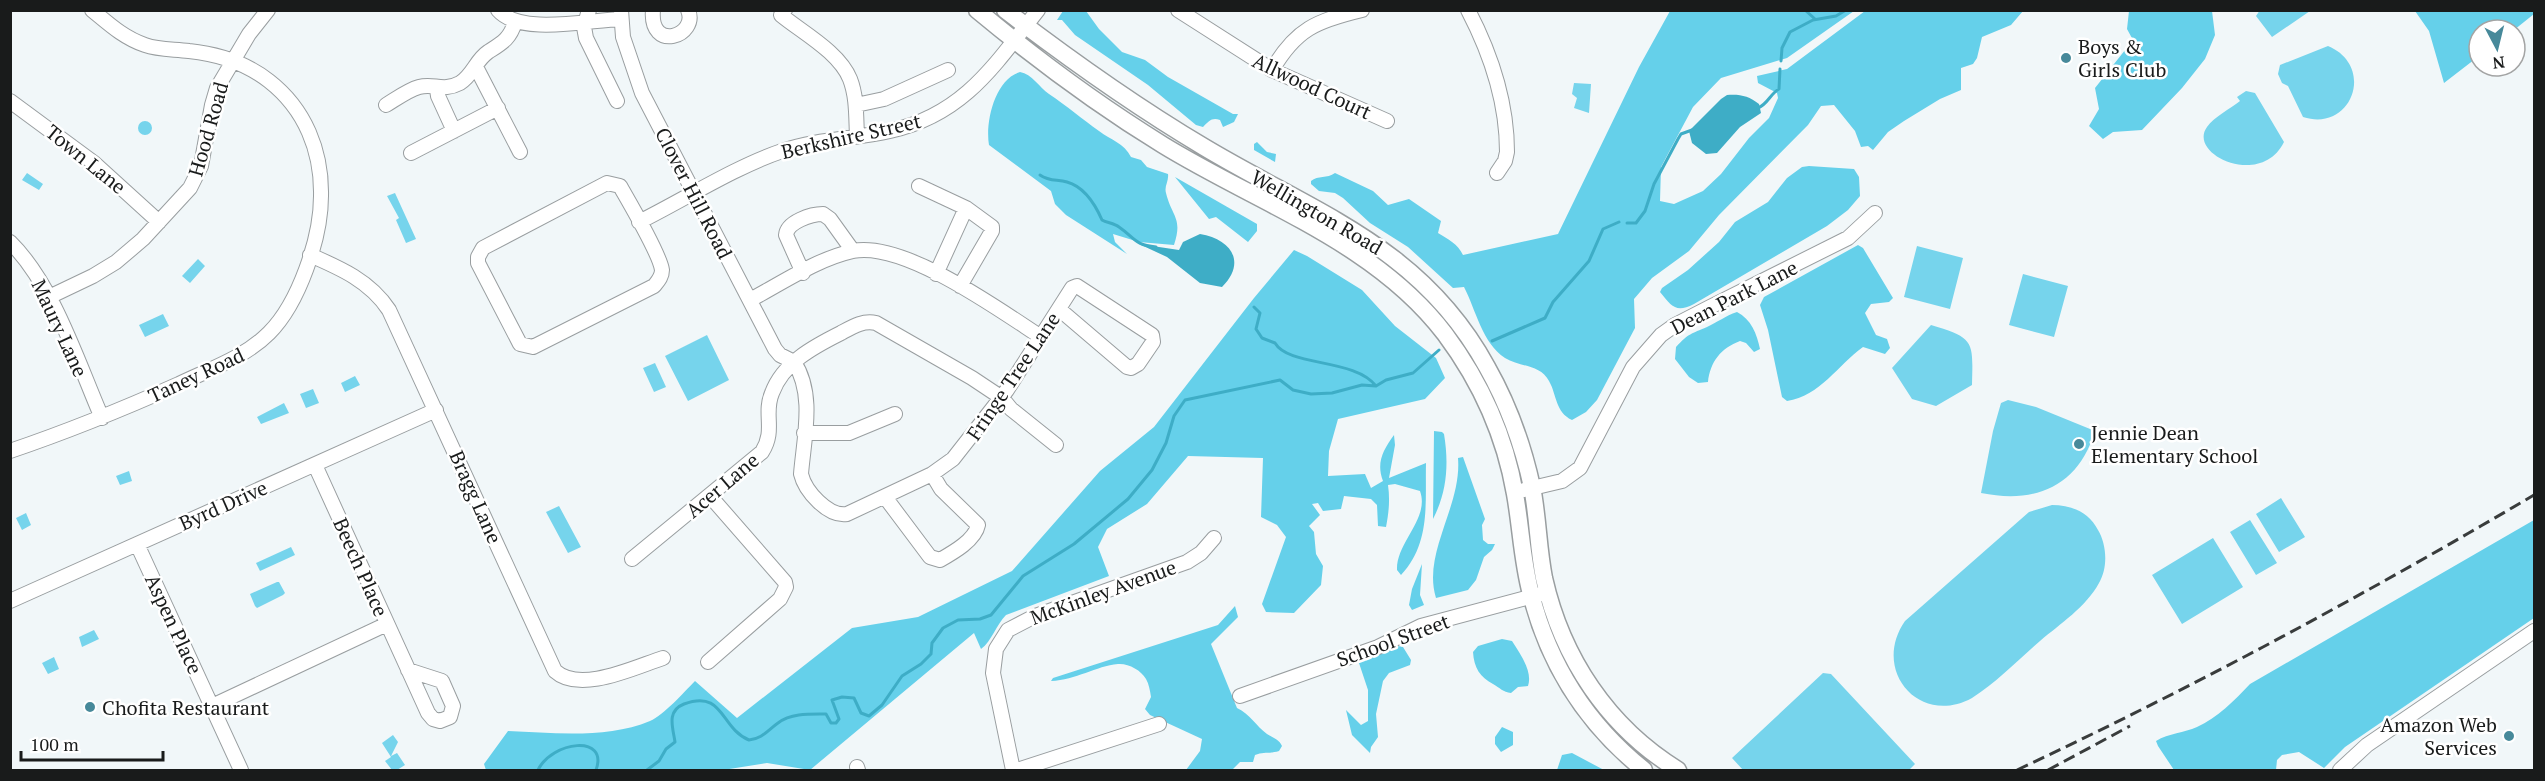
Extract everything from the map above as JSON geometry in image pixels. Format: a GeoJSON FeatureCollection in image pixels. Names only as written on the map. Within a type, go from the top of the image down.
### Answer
{"type":"FeatureCollection","features":[{"type":"Feature","properties":{"kind":"main road","name":"Wellington Road"},"geometry":{"type":"LineString","coordinates":[[977,10],[1086,71],[1243,171],[1351,227],[1408,269],[1456,321],[1486,365],[1511,417],[1532,488],[1548,593],[1572,657],[1588,684],[1615,720],[1653,754],[1676,770]]}},
{"type":"Feature","properties":{"kind":"main road","name":"Wellington Road"},"geometry":{"type":"LineString","coordinates":[[1005,10],[1019,33],[1093,99],[1162,144],[1334,238],[1398,284],[1434,320],[1475,380],[1493,417],[1515,491],[1526,572],[1545,640],[1574,694],[1607,736],[1644,771]]}},
{"type":"Feature","properties":{"kind":"street","name":"Taney Road"},"geometry":{"type":"LineString","coordinates":[[10,451],[102,418],[233,359],[255,345],[272,330],[286,310],[310,255],[319,220],[321,193],[319,162],[311,135],[302,118],[282,93],[252,70],[232,60],[191,51],[146,45],[119,32],[92,10]]}},
{"type":"Feature","properties":{"kind":"street","name":"Hood Road"},"geometry":{"type":"LineString","coordinates":[[49,297],[111,266],[132,249],[190,188],[199,174],[214,96],[232,60],[256,23],[268,10]]}},
{"type":"Feature","properties":{"kind":"street"},"geometry":{"type":"LineString","coordinates":[[498,10],[515,22],[534,25],[587,16],[621,15]]}},
{"type":"Feature","properties":{"kind":"street"},"geometry":{"type":"LineString","coordinates":[[653,10],[654,30],[668,37],[681,33],[688,27],[690,16],[687,10]]}},
{"type":"Feature","properties":{"kind":"street"},"geometry":{"type":"LineString","coordinates":[[785,10],[781,15],[828,52],[844,69],[849,78],[856,105],[856,136]]}},
{"type":"Feature","properties":{"kind":"street","name":"Berkshire Street"},"geometry":{"type":"LineString","coordinates":[[639,222],[749,164],[777,153],[811,143],[907,127],[939,113],[984,79],[1038,10]]}},
{"type":"Feature","properties":{"kind":"street","name":"Allwood Court"},"geometry":{"type":"LineString","coordinates":[[1178,10],[1272,70],[1387,121]]}},
{"type":"Feature","properties":{"kind":"street"},"geometry":{"type":"LineString","coordinates":[[1272,70],[1289,45],[1306,28],[1320,21],[1362,10]]}},
{"type":"Feature","properties":{"kind":"street"},"geometry":{"type":"LineString","coordinates":[[1467,10],[1487,47],[1501,99],[1507,152],[1497,173]]}},
{"type":"Feature","properties":{"kind":"street","name":"Clover Hill Road"},"geometry":{"type":"LineString","coordinates":[[621,15],[631,65],[642,93],[775,349],[794,362]]}},
{"type":"Feature","properties":{"kind":"street"},"geometry":{"type":"LineString","coordinates":[[587,16],[586,38],[617,101]]}},
{"type":"Feature","properties":{"kind":"street"},"geometry":{"type":"LineString","coordinates":[[386,105],[417,88],[427,86],[437,89],[449,88],[460,83],[476,67],[481,58],[508,38],[515,22]]}},
{"type":"Feature","properties":{"kind":"street"},"geometry":{"type":"LineString","coordinates":[[476,67],[520,152]]}},
{"type":"Feature","properties":{"kind":"street"},"geometry":{"type":"LineString","coordinates":[[856,105],[884,99],[948,70]]}},
{"type":"Feature","properties":{"kind":"street"},"geometry":{"type":"LineString","coordinates":[[437,89],[454,131]]}},
{"type":"Feature","properties":{"kind":"street","name":"Town Lane"},"geometry":{"type":"LineString","coordinates":[[10,101],[94,163],[159,222]]}},
{"type":"Feature","properties":{"kind":"street"},"geometry":{"type":"LineString","coordinates":[[411,153],[498,108]]}},
{"type":"Feature","properties":{"kind":"street"},"geometry":{"type":"LineString","coordinates":[[607,183],[620,186],[639,222],[660,265],[659,281],[654,286],[533,347],[520,344],[478,263],[478,257],[483,248],[607,183]]}},
{"type":"Feature","properties":{"kind":"street"},"geometry":{"type":"LineString","coordinates":[[919,186],[966,208],[990,224],[992,231],[960,286]]}},
{"type":"Feature","properties":{"kind":"street"},"geometry":{"type":"LineString","coordinates":[[936,274],[966,208]]}},
{"type":"Feature","properties":{"kind":"street","name":"Dean Park Lane"},"geometry":{"type":"LineString","coordinates":[[1515,491],[1563,481],[1580,468],[1633,367],[1661,335],[1675,324],[1848,238],[1875,213]]}},
{"type":"Feature","properties":{"kind":"street"},"geometry":{"type":"LineString","coordinates":[[803,273],[786,235],[791,225],[823,214],[830,219],[853,251]]}},
{"type":"Feature","properties":{"kind":"street","name":"Maury Lane"},"geometry":{"type":"LineString","coordinates":[[10,242],[27,261],[49,297],[102,418]]}},
{"type":"Feature","properties":{"kind":"street"},"geometry":{"type":"LineString","coordinates":[[750,300],[838,255],[869,250],[894,254],[960,286],[1041,337]]}},
{"type":"Feature","properties":{"kind":"street","name":"Bragg Lane"},"geometry":{"type":"LineString","coordinates":[[310,255],[357,278],[384,302],[398,326],[555,671],[569,680],[584,681],[663,658]]}},
{"type":"Feature","properties":{"kind":"street","name":"Fringe Tree Lane"},"geometry":{"type":"LineString","coordinates":[[794,362],[801,371],[807,394],[801,474],[803,482],[809,492],[834,513],[847,514],[932,474],[953,459],[1002,398],[1072,288],[1077,286],[1111,308],[1154,338],[1154,342],[1135,366],[1127,367],[1059,309]]}},
{"type":"Feature","properties":{"kind":"street","name":"Acer Lane"},"geometry":{"type":"LineString","coordinates":[[632,558],[756,459],[766,446],[771,428],[769,411],[772,393],[777,381],[794,362],[815,346],[863,322],[869,321],[933,354],[1002,398]]}},
{"type":"Feature","properties":{"kind":"street"},"geometry":{"type":"LineString","coordinates":[[1002,398],[1011,410],[1056,445]]}},
{"type":"Feature","properties":{"kind":"street","name":"Byrd Drive"},"geometry":{"type":"LineString","coordinates":[[10,601],[436,410]]}},
{"type":"Feature","properties":{"kind":"street"},"geometry":{"type":"LineString","coordinates":[[804,433],[849,433],[895,414]]}},
{"type":"Feature","properties":{"kind":"street","name":"Beech Place"},"geometry":{"type":"LineString","coordinates":[[315,465],[408,670]]}},
{"type":"Feature","properties":{"kind":"street"},"geometry":{"type":"LineString","coordinates":[[885,497],[930,557],[940,560],[963,545],[976,532],[978,525],[941,489],[932,474]]}},
{"type":"Feature","properties":{"kind":"street"},"geometry":{"type":"LineString","coordinates":[[708,662],[780,598],[786,587],[785,582],[710,496]]}},
{"type":"Feature","properties":{"kind":"street","name":"McKinley Avenue"},"geometry":{"type":"LineString","coordinates":[[1015,771],[993,674],[996,649],[1008,630],[1020,622],[1187,562],[1201,553],[1214,538]]}},
{"type":"Feature","properties":{"kind":"street","name":"Aspen Place"},"geometry":{"type":"LineString","coordinates":[[137,544],[241,771]]}},
{"type":"Feature","properties":{"kind":"street","name":"School Street"},"geometry":{"type":"LineString","coordinates":[[1240,696],[1386,644],[1421,626],[1548,593]]}},
{"type":"Feature","properties":{"kind":"street"},"geometry":{"type":"LineString","coordinates":[[212,705],[387,624]]}},
{"type":"Feature","properties":{"kind":"street"},"geometry":{"type":"LineString","coordinates":[[2340,771],[2367,745],[2535,631]]}},
{"type":"Feature","properties":{"kind":"street"},"geometry":{"type":"LineString","coordinates":[[1015,771],[1159,724]]}},
{"type":"Feature","properties":{"kind":"shaded area"},"geometry":{"type":"Polygon","coordinates":[[[2260,10],[2310,11],[2272,37],[2256,16],[2260,10]]]}},
{"type":"Feature","properties":{"kind":"shaded area"},"geometry":{"type":"Polygon","coordinates":[[[2534,10],[2534,14],[2527,20],[2467,18],[2467,65],[2444,83],[2429,31],[2415,11],[2534,10]]]}},
{"type":"Feature","properties":{"kind":"shaded area"},"geometry":{"type":"Polygon","coordinates":[[[1063,11],[1086,11],[1099,29],[1122,52],[1145,60],[1168,77],[1233,114],[1238,114],[1234,122],[1223,127],[1220,120],[1213,119],[1203,127],[1196,125],[1148,85],[1075,35],[1062,20],[1057,20],[1063,11]]]}},
{"type":"Feature","properties":{"kind":"shaded area"},"geometry":{"type":"Polygon","coordinates":[[[1670,11],[1854,11],[1787,58],[1721,78],[1693,107],[1661,167],[1660,201],[1674,204],[1703,191],[1721,174],[1749,138],[1769,118],[1778,98],[1777,93],[1758,83],[1757,76],[1787,69],[1865,11],[2023,11],[2011,25],[1982,37],[1977,58],[1973,64],[1961,68],[1961,90],[1940,99],[1904,121],[1888,132],[1873,150],[1868,146],[1861,147],[1855,131],[1834,105],[1821,106],[1808,125],[1719,215],[1689,251],[1652,278],[1634,299],[1635,328],[1597,400],[1586,412],[1572,420],[1566,417],[1559,408],[1552,386],[1545,376],[1497,352],[1485,335],[1464,287],[1453,288],[1408,247],[1370,223],[1343,198],[1335,193],[1319,191],[1311,184],[1311,181],[1335,173],[1373,191],[1388,205],[1409,199],[1441,221],[1438,233],[1456,245],[1463,255],[1558,234],[1639,67],[1670,11]]]}},
{"type":"Feature","properties":{"kind":"shaded area"},"geometry":{"type":"Polygon","coordinates":[[[2129,11],[2212,11],[2215,35],[2205,59],[2182,88],[2142,130],[2113,132],[2103,139],[2089,126],[2099,109],[2095,88],[2133,40],[2127,29],[2129,11]]]}},
{"type":"Feature","properties":{"kind":"shaded area"},"geometry":{"type":"Polygon","coordinates":[[[2328,46],[2343,55],[2351,68],[2354,81],[2352,95],[2345,107],[2334,115],[2320,119],[2303,117],[2288,86],[2282,83],[2278,74],[2280,65],[2328,46]]]}},
{"type":"Feature","properties":{"kind":"shaded area"},"geometry":{"type":"Polygon","coordinates":[[[1020,72],[1028,75],[1049,94],[1121,145],[1131,157],[1141,160],[1147,167],[1168,174],[1166,193],[1177,223],[1174,245],[1139,242],[1113,234],[1115,242],[1127,254],[1066,215],[1055,204],[1051,191],[989,145],[990,114],[998,92],[1011,76],[1020,72]]]}},
{"type":"Feature","properties":{"kind":"shaded area"},"geometry":{"type":"Polygon","coordinates":[[[1574,83],[1591,84],[1589,113],[1574,108],[1577,98],[1572,94],[1574,83]]]}},
{"type":"Feature","properties":{"kind":"shaded area"},"geometry":{"type":"Polygon","coordinates":[[[2246,91],[2255,93],[2284,142],[2273,156],[2259,163],[2244,165],[2229,162],[2217,156],[2207,147],[2204,137],[2210,123],[2240,101],[2237,97],[2246,91]]]}},
{"type":"Feature","properties":{"kind":"shaded area"},"geometry":{"type":"Polygon","coordinates":[[[1727,95],[1740,95],[1752,99],[1759,104],[1761,113],[1740,127],[1717,153],[1706,154],[1692,143],[1689,131],[1727,95]]]}},
{"type":"Feature","properties":{"kind":"shaded area"},"geometry":{"type":"Polygon","coordinates":[[[145,121],[150,123],[152,128],[150,133],[145,135],[140,133],[138,128],[140,123],[145,121]]]}},
{"type":"Feature","properties":{"kind":"shaded area"},"geometry":{"type":"Polygon","coordinates":[[[1257,142],[1267,152],[1276,154],[1275,162],[1254,150],[1254,144],[1257,142]]]}},
{"type":"Feature","properties":{"kind":"shaded area"},"geometry":{"type":"Polygon","coordinates":[[[1802,167],[1854,169],[1859,177],[1860,196],[1848,210],[1827,226],[1694,304],[1678,308],[1668,301],[1660,292],[1662,288],[1688,270],[1719,242],[1735,222],[1768,202],[1787,178],[1802,167]]]}},
{"type":"Feature","properties":{"kind":"shaded area"},"geometry":{"type":"Polygon","coordinates":[[[27,173],[43,184],[39,190],[22,180],[27,173]]]}},
{"type":"Feature","properties":{"kind":"shaded area"},"geometry":{"type":"Polygon","coordinates":[[[1175,177],[1257,224],[1257,231],[1248,242],[1216,217],[1209,219],[1175,177]]]}},
{"type":"Feature","properties":{"kind":"shaded area"},"geometry":{"type":"Polygon","coordinates":[[[395,193],[416,239],[406,243],[396,220],[399,218],[387,196],[395,193]]]}},
{"type":"Feature","properties":{"kind":"shaded area"},"geometry":{"type":"Polygon","coordinates":[[[1200,234],[1220,241],[1232,253],[1233,269],[1230,278],[1222,287],[1200,283],[1167,257],[1139,244],[1179,250],[1183,242],[1200,234]]]}},
{"type":"Feature","properties":{"kind":"shaded area"},"geometry":{"type":"Polygon","coordinates":[[[1858,245],[1863,248],[1893,298],[1889,302],[1871,304],[1865,313],[1876,335],[1887,339],[1890,348],[1885,354],[1863,347],[1819,386],[1799,398],[1787,401],[1782,397],[1768,330],[1760,305],[1764,297],[1858,245]]]}},
{"type":"Feature","properties":{"kind":"shaded area"},"geometry":{"type":"Polygon","coordinates":[[[1917,246],[1963,258],[1950,309],[1904,297],[1917,246]]]}},
{"type":"Feature","properties":{"kind":"shaded area"},"geometry":{"type":"Polygon","coordinates":[[[1294,250],[1362,290],[1395,326],[1436,358],[1445,378],[1425,399],[1338,419],[1329,451],[1328,476],[1365,474],[1371,488],[1383,481],[1380,468],[1382,457],[1394,435],[1395,445],[1389,478],[1426,463],[1426,508],[1422,536],[1411,563],[1401,575],[1397,570],[1398,560],[1417,521],[1422,501],[1420,491],[1395,484],[1388,485],[1389,506],[1386,527],[1378,526],[1377,505],[1371,499],[1344,496],[1341,509],[1323,511],[1318,503],[1312,504],[1320,515],[1309,526],[1314,532],[1316,554],[1323,566],[1321,585],[1294,613],[1266,612],[1262,604],[1286,537],[1277,525],[1261,517],[1263,458],[1188,456],[1147,504],[1107,529],[1098,547],[1109,576],[1006,615],[981,649],[974,633],[810,770],[767,763],[723,770],[486,770],[484,764],[508,731],[598,733],[633,727],[661,714],[695,681],[737,718],[852,628],[918,617],[1012,571],[1100,471],[1154,427],[1294,250]]]}},
{"type":"Feature","properties":{"kind":"shaded area"},"geometry":{"type":"Polygon","coordinates":[[[198,259],[205,266],[190,283],[182,276],[198,259]]]}},
{"type":"Feature","properties":{"kind":"shaded area"},"geometry":{"type":"Polygon","coordinates":[[[2023,274],[2068,286],[2054,337],[2009,325],[2023,274]]]}},
{"type":"Feature","properties":{"kind":"shaded area"},"geometry":{"type":"Polygon","coordinates":[[[1737,312],[1753,328],[1760,349],[1754,352],[1746,343],[1740,341],[1733,344],[1714,362],[1708,382],[1698,383],[1689,377],[1675,359],[1676,347],[1690,334],[1737,312]]]}},
{"type":"Feature","properties":{"kind":"shaded area"},"geometry":{"type":"Polygon","coordinates":[[[163,314],[169,326],[145,337],[139,325],[163,314]]]}},
{"type":"Feature","properties":{"kind":"shaded area"},"geometry":{"type":"Polygon","coordinates":[[[1931,325],[1964,338],[1971,350],[1972,359],[1972,385],[1936,406],[1912,399],[1892,368],[1931,325]]]}},
{"type":"Feature","properties":{"kind":"shaded area"},"geometry":{"type":"Polygon","coordinates":[[[707,335],[729,380],[688,401],[665,356],[707,335]]]}},
{"type":"Feature","properties":{"kind":"shaded area"},"geometry":{"type":"Polygon","coordinates":[[[655,363],[666,387],[654,392],[643,368],[655,363]]]}},
{"type":"Feature","properties":{"kind":"shaded area"},"geometry":{"type":"Polygon","coordinates":[[[355,376],[360,385],[345,392],[341,383],[355,376]]]}},
{"type":"Feature","properties":{"kind":"shaded area"},"geometry":{"type":"Polygon","coordinates":[[[313,389],[319,403],[306,408],[300,394],[313,389]]]}},
{"type":"Feature","properties":{"kind":"shaded area"},"geometry":{"type":"Polygon","coordinates":[[[2008,400],[2036,407],[2095,431],[2078,466],[2052,487],[2019,496],[1981,493],[2001,403],[2008,400]]]}},
{"type":"Feature","properties":{"kind":"shaded area"},"geometry":{"type":"Polygon","coordinates":[[[284,403],[289,413],[261,424],[257,417],[284,403]]]}},
{"type":"Feature","properties":{"kind":"shaded area"},"geometry":{"type":"Polygon","coordinates":[[[1434,431],[1444,434],[1446,478],[1433,519],[1434,431]]]}},
{"type":"Feature","properties":{"kind":"shaded area"},"geometry":{"type":"Polygon","coordinates":[[[1463,457],[1485,519],[1482,525],[1483,540],[1488,544],[1495,544],[1484,557],[1476,580],[1468,590],[1436,598],[1433,581],[1434,564],[1454,494],[1458,476],[1458,458],[1463,457]]]}},
{"type":"Feature","properties":{"kind":"shaded area"},"geometry":{"type":"Polygon","coordinates":[[[129,471],[132,481],[120,485],[116,476],[129,471]]]}},
{"type":"Feature","properties":{"kind":"shaded area"},"geometry":{"type":"Polygon","coordinates":[[[2281,498],[2305,537],[2279,552],[2256,514],[2281,498]]]}},
{"type":"Feature","properties":{"kind":"shaded area"},"geometry":{"type":"Polygon","coordinates":[[[2052,505],[2066,506],[2084,514],[2090,518],[2101,536],[2105,549],[2105,564],[2102,577],[2094,592],[2072,615],[1999,678],[1972,698],[1953,705],[1934,705],[1919,699],[1906,689],[1897,675],[1894,658],[1896,640],[1905,621],[2029,512],[2052,505]]]}},
{"type":"Feature","properties":{"kind":"shaded area"},"geometry":{"type":"Polygon","coordinates":[[[559,506],[581,547],[568,553],[546,512],[559,506]]]}},
{"type":"Feature","properties":{"kind":"shaded area"},"geometry":{"type":"Polygon","coordinates":[[[26,513],[31,525],[22,530],[16,518],[26,513]]]}},
{"type":"Feature","properties":{"kind":"shaded area"},"geometry":{"type":"Polygon","coordinates":[[[2250,520],[2277,563],[2256,575],[2230,532],[2250,520]]]}},
{"type":"Feature","properties":{"kind":"shaded area"},"geometry":{"type":"Polygon","coordinates":[[[2534,520],[2534,618],[2345,747],[2324,768],[2299,752],[2282,755],[2277,760],[2276,770],[2174,770],[2158,746],[2156,741],[2161,738],[2192,729],[2212,719],[2250,684],[2534,520]]]}},
{"type":"Feature","properties":{"kind":"shaded area"},"geometry":{"type":"Polygon","coordinates":[[[2213,538],[2243,587],[2182,624],[2152,575],[2213,538]]]}},
{"type":"Feature","properties":{"kind":"shaded area"},"geometry":{"type":"Polygon","coordinates":[[[291,547],[295,555],[260,571],[256,563],[291,547]]]}},
{"type":"Feature","properties":{"kind":"shaded area"},"geometry":{"type":"Polygon","coordinates":[[[1422,564],[1420,595],[1424,605],[1412,610],[1409,605],[1412,589],[1422,564]]]}},
{"type":"Feature","properties":{"kind":"shaded area"},"geometry":{"type":"Polygon","coordinates":[[[277,582],[285,593],[257,608],[250,594],[277,582]]]}},
{"type":"Feature","properties":{"kind":"shaded area"},"geometry":{"type":"Polygon","coordinates":[[[1235,606],[1238,617],[1211,644],[1237,708],[1246,713],[1267,734],[1278,740],[1282,746],[1279,751],[1255,755],[1253,762],[1240,762],[1232,770],[1186,770],[1200,751],[1202,739],[1150,715],[1145,709],[1151,697],[1148,683],[1138,670],[1130,666],[1110,665],[1069,678],[1051,681],[1053,678],[1218,625],[1235,606]]]}},
{"type":"Feature","properties":{"kind":"shaded area"},"geometry":{"type":"Polygon","coordinates":[[[94,630],[99,639],[82,647],[79,637],[94,630]]]}},
{"type":"Feature","properties":{"kind":"shaded area"},"geometry":{"type":"Polygon","coordinates":[[[1502,639],[1512,641],[1529,674],[1528,686],[1518,687],[1511,693],[1504,691],[1478,671],[1473,652],[1478,646],[1502,639]]]}},
{"type":"Feature","properties":{"kind":"shaded area"},"geometry":{"type":"Polygon","coordinates":[[[1398,646],[1403,647],[1411,660],[1410,665],[1389,673],[1383,681],[1376,714],[1378,737],[1370,753],[1352,735],[1346,710],[1361,725],[1368,721],[1368,690],[1358,660],[1398,646]]]}},
{"type":"Feature","properties":{"kind":"shaded area"},"geometry":{"type":"Polygon","coordinates":[[[54,657],[59,669],[48,674],[42,663],[54,657]]]}},
{"type":"Feature","properties":{"kind":"shaded area"},"geometry":{"type":"Polygon","coordinates":[[[1823,673],[1831,674],[1915,764],[1909,770],[1743,770],[1732,758],[1823,673]]]}},
{"type":"Feature","properties":{"kind":"shaded area"},"geometry":{"type":"Polygon","coordinates":[[[1502,727],[1513,732],[1513,745],[1501,752],[1495,744],[1495,737],[1502,727]]]}},
{"type":"Feature","properties":{"kind":"shaded area"},"geometry":{"type":"Polygon","coordinates":[[[393,735],[398,742],[391,756],[397,753],[405,765],[397,770],[392,770],[385,761],[391,757],[382,743],[393,735]]]}},
{"type":"Feature","properties":{"kind":"shaded area"},"geometry":{"type":"Polygon","coordinates":[[[1572,753],[1604,770],[1557,770],[1562,755],[1572,753]]]}},
{"type":"Feature","properties":{"kind":"waterway"},"geometry":{"type":"LineString","coordinates":[[1805,10],[1815,19]]}},
{"type":"Feature","properties":{"kind":"waterway"},"geometry":{"type":"LineString","coordinates":[[1781,61],[1782,48],[1790,32],[1813,20],[1836,16],[1846,10]]}},
{"type":"Feature","properties":{"kind":"waterway"},"geometry":{"type":"LineString","coordinates":[[1758,108],[1779,89],[1780,69]]}},
{"type":"Feature","properties":{"kind":"waterway"},"geometry":{"type":"LineString","coordinates":[[1627,223],[1636,223],[1645,211],[1654,184],[1678,139],[1681,134],[1692,130]]}},
{"type":"Feature","properties":{"kind":"waterway"},"geometry":{"type":"LineString","coordinates":[[1040,175],[1050,180],[1073,184],[1093,202],[1102,220],[1117,226],[1139,243],[1156,247]]}},
{"type":"Feature","properties":{"kind":"waterway"},"geometry":{"type":"LineString","coordinates":[[1492,341],[1545,318],[1553,302],[1589,261],[1603,229],[1619,222]]}},
{"type":"Feature","properties":{"kind":"waterway"},"geometry":{"type":"LineString","coordinates":[[1254,307],[1260,313],[1256,329],[1262,338],[1275,343],[1282,351],[1353,371],[1366,377],[1376,386]]}},
{"type":"Feature","properties":{"kind":"waterway"},"geometry":{"type":"LineString","coordinates":[[647,770],[659,761],[666,749],[675,742],[672,726],[673,715],[678,707],[684,704],[697,701],[707,702],[721,712],[732,727],[749,740],[761,736],[783,720],[795,716],[826,714],[831,723],[836,723],[839,719],[832,700],[842,697],[854,698],[861,713],[869,716],[882,705],[902,676],[921,664],[931,654],[932,643],[943,628],[958,620],[980,619],[991,615],[1023,576],[1074,544],[1128,499],[1152,470],[1166,443],[1174,416],[1185,400],[1280,380],[1293,390],[1311,394],[1332,393],[1362,385],[1376,386],[1386,380],[1413,373],[1439,350]]}},
{"type":"Feature","properties":{"kind":"waterway"},"geometry":{"type":"LineString","coordinates":[[538,770],[545,760],[555,753],[577,746],[587,747],[594,751],[598,758],[596,770]]}},
{"type":"Feature","properties":{"kind":"railway"},"geometry":{"type":"LineString","coordinates":[[2017,770],[2214,673],[2407,568],[2534,495]]}},
{"type":"Feature","properties":{"kind":"railway"},"geometry":{"type":"LineString","coordinates":[[2048,770],[2130,726]]}},
{"type":"Feature","properties":{"kind":"place","name":"Boys & Girls Club"},"geometry":{"type":"Point","coordinates":[2066,58]}},
{"type":"Feature","properties":{"kind":"place","name":"Jennie Dean Elementary School"},"geometry":{"type":"Point","coordinates":[2079,444]}},
{"type":"Feature","properties":{"kind":"place","name":"Chofita Restaurant"},"geometry":{"type":"Point","coordinates":[90,707]}},
{"type":"Feature","properties":{"kind":"place","name":"Amazon Web Services"},"geometry":{"type":"Point","coordinates":[2509,736]}}]}
